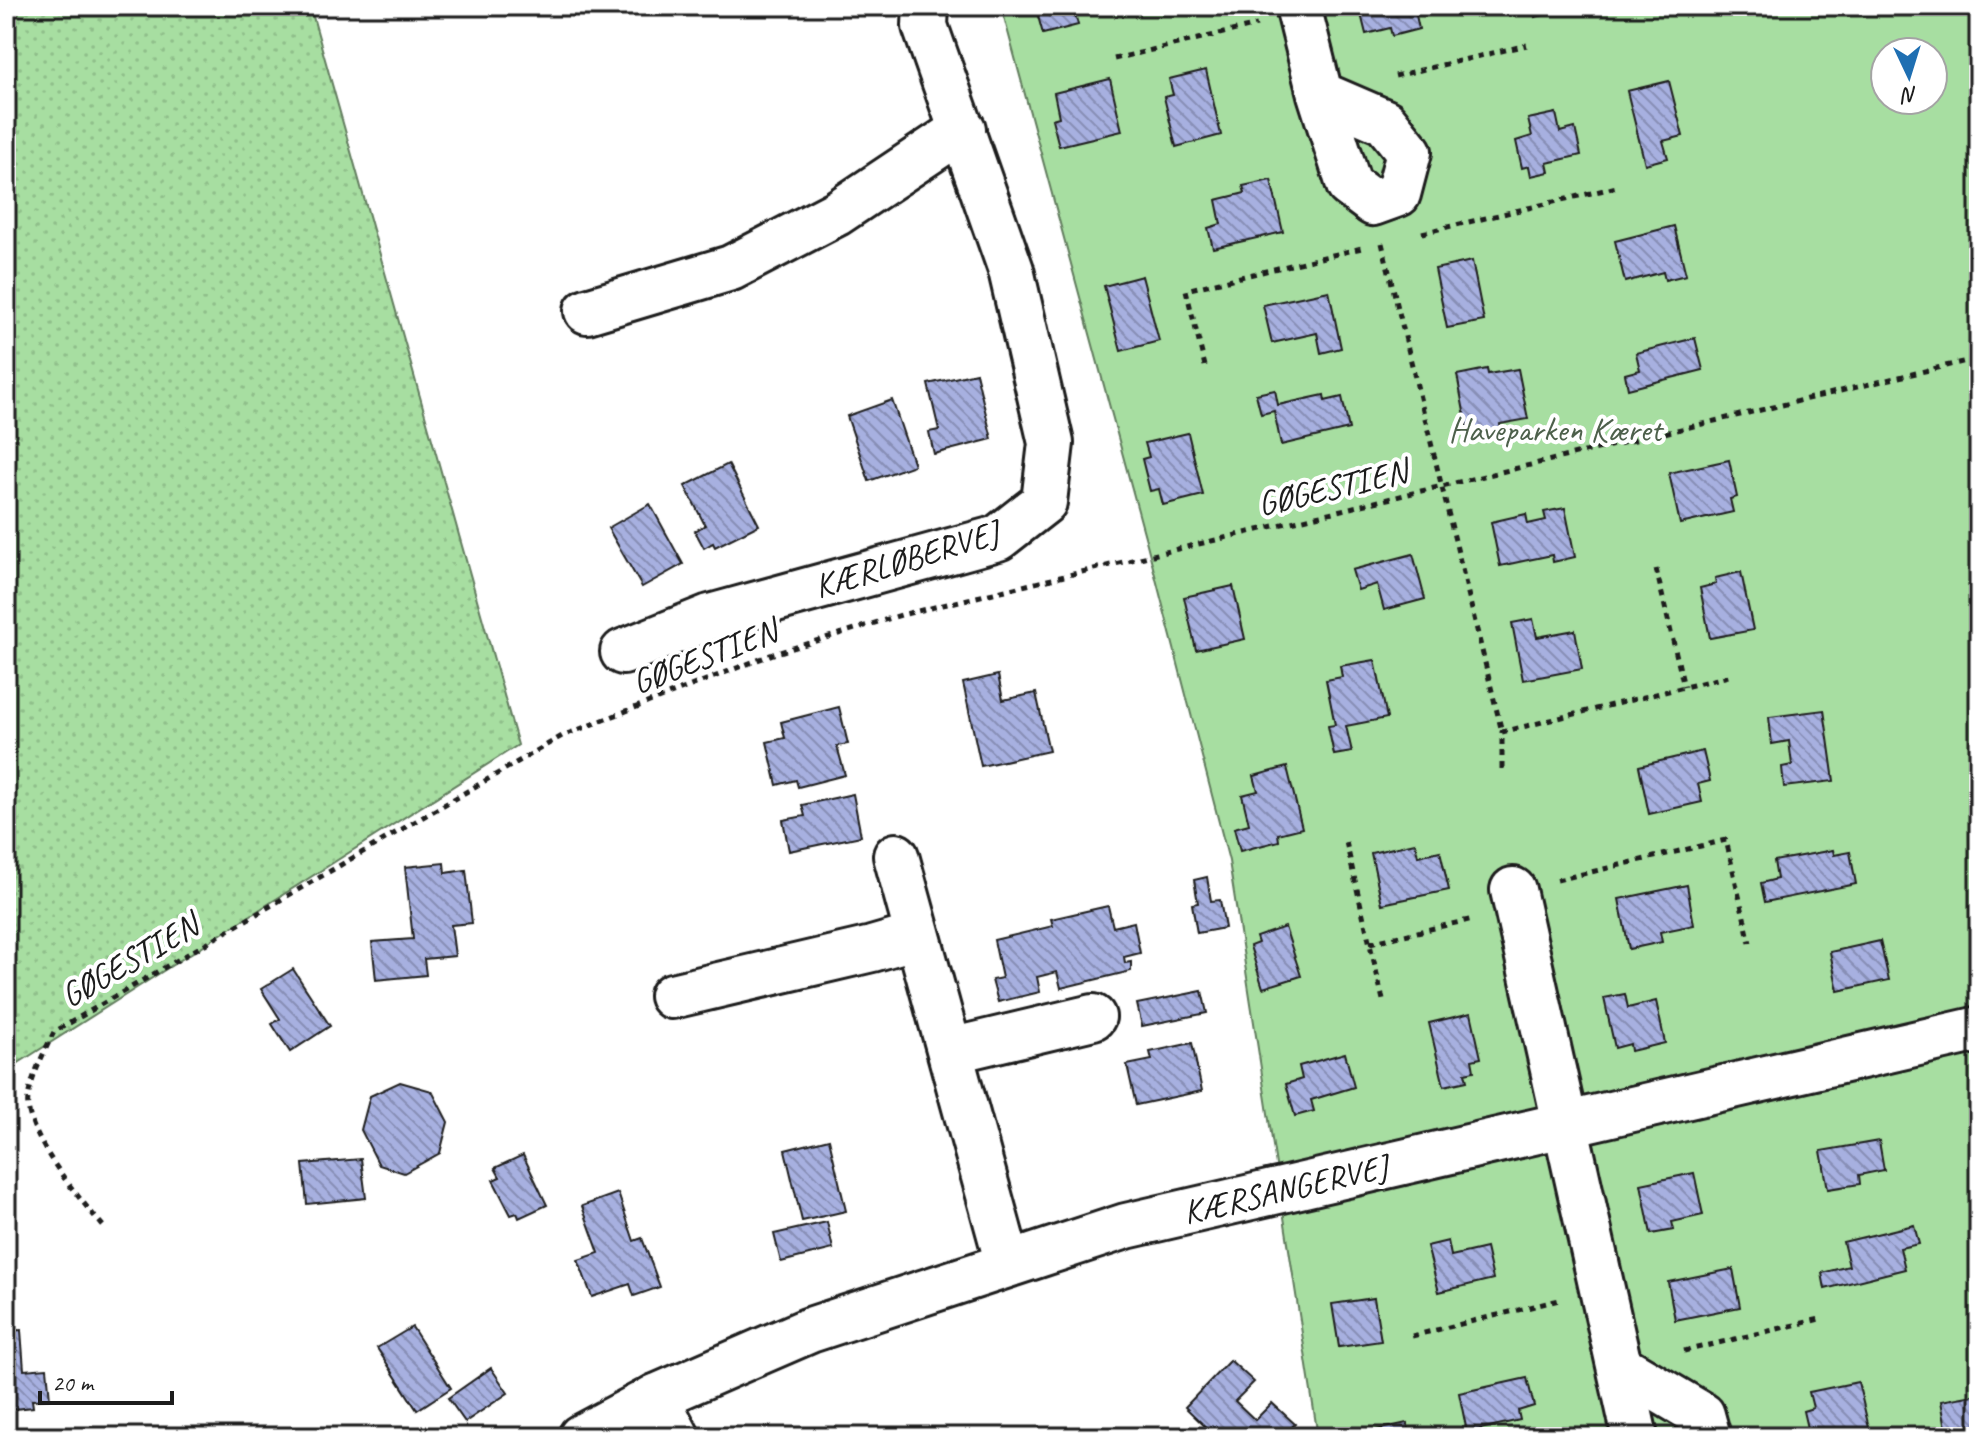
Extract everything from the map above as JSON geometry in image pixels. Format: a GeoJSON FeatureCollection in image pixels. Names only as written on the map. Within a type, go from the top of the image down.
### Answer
{"type":"FeatureCollection","features":[{"type":"Feature","properties":{"kind":"street","name":"KÆRLØBERVEJ"},"geometry":{"type":"LineString","coordinates":[[623,652],[710,617],[998,538],[1044,502],[1051,443],[1011,270],[925,26],[926,6]]}},
{"type":"Feature","properties":{"kind":"street"},"geometry":{"type":"LineString","coordinates":[[1299,10],[1320,94],[1349,185],[1378,223],[1398,194],[1409,152],[1385,122],[1320,94]]}},
{"type":"Feature","properties":{"kind":"street"},"geometry":{"type":"LineString","coordinates":[[587,311],[731,268],[837,213],[963,129]]}},
{"type":"Feature","properties":{"kind":"street"},"geometry":{"type":"LineString","coordinates":[[896,856],[1008,1264]]}},
{"type":"Feature","properties":{"kind":"street"},"geometry":{"type":"LineString","coordinates":[[1515,899],[1635,1437]]}},
{"type":"Feature","properties":{"kind":"street"},"geometry":{"type":"LineString","coordinates":[[672,996],[917,936]]}},
{"type":"Feature","properties":{"kind":"street"},"geometry":{"type":"LineString","coordinates":[[950,1051],[1093,1017]]}},
{"type":"Feature","properties":{"kind":"street","name":"KÆRSANGERVEJ"},"geometry":{"type":"LineString","coordinates":[[581,1437],[656,1397],[810,1330],[1126,1226],[1979,1029]]}},
{"type":"Feature","properties":{"kind":"street"},"geometry":{"type":"LineString","coordinates":[[1621,1367],[1702,1415],[1708,1437]]}},
{"type":"Feature","properties":{"kind":"street"},"geometry":{"type":"LineString","coordinates":[[656,1397],[677,1437]]}},
{"type":"Feature","properties":{"kind":"path"},"geometry":{"type":"LineString","coordinates":[[1114,59],[1299,10]]}},
{"type":"Feature","properties":{"kind":"path"},"geometry":{"type":"LineString","coordinates":[[1394,76],[1527,45]]}},
{"type":"Feature","properties":{"kind":"path"},"geometry":{"type":"LineString","coordinates":[[1412,236],[1617,187]]}},
{"type":"Feature","properties":{"kind":"path"},"geometry":{"type":"LineString","coordinates":[[1378,223],[1397,239]]}},
{"type":"Feature","properties":{"kind":"path"},"geometry":{"type":"LineString","coordinates":[[1205,366],[1186,290],[1378,223]]}},
{"type":"Feature","properties":{"kind":"path"},"geometry":{"type":"LineString","coordinates":[[1378,223],[1502,732],[1502,769]]}},
{"type":"Feature","properties":{"kind":"path","name":"GØGESTIEN"},"geometry":{"type":"LineString","coordinates":[[103,1226],[76,1195],[38,1136],[27,1104],[40,1059],[54,1032],[562,736],[773,654],[901,615],[1979,358]]}},
{"type":"Feature","properties":{"kind":"path"},"geometry":{"type":"LineString","coordinates":[[1656,569],[1684,687]]}},
{"type":"Feature","properties":{"kind":"path"},"geometry":{"type":"LineString","coordinates":[[1502,732],[1733,675]]}},
{"type":"Feature","properties":{"kind":"path"},"geometry":{"type":"LineString","coordinates":[[1370,943],[1726,840],[1750,943]]}},
{"type":"Feature","properties":{"kind":"path"},"geometry":{"type":"LineString","coordinates":[[1346,842],[1383,1000]]}},
{"type":"Feature","properties":{"kind":"path"},"geometry":{"type":"LineString","coordinates":[[1412,1336],[1602,1290]]}},
{"type":"Feature","properties":{"kind":"path"},"geometry":{"type":"LineString","coordinates":[[1621,1367],[1820,1319]]}},
{"type":"Feature","properties":{"kind":"green space"},"geometry":{"type":"Polygon","coordinates":[[[6,6],[310,6],[518,745],[6,1071],[6,6]]]}},
{"type":"Feature","properties":{"kind":"green space","name":"Haveparken Kæret"},"geometry":{"type":"Polygon","coordinates":[[[1001,6],[1979,6],[1979,1437],[1318,1437],[1229,861],[1147,544],[1001,6]]]}},
{"type":"Feature","properties":{"kind":"building"},"geometry":{"type":"Polygon","coordinates":[[[1073,6],[1078,25],[1043,34],[1036,9],[1073,6]]]}},
{"type":"Feature","properties":{"kind":"building"},"geometry":{"type":"Polygon","coordinates":[[[1359,6],[1414,6],[1419,29],[1392,36],[1390,28],[1366,34],[1359,6]]]}},
{"type":"Feature","properties":{"kind":"building"},"geometry":{"type":"Polygon","coordinates":[[[1532,6],[1582,6],[1535,17],[1532,6]]]}},
{"type":"Feature","properties":{"kind":"building"},"geometry":{"type":"Polygon","coordinates":[[[1206,70],[1221,135],[1176,147],[1164,97],[1173,95],[1169,79],[1206,70]]]}},
{"type":"Feature","properties":{"kind":"building"},"geometry":{"type":"Polygon","coordinates":[[[1110,79],[1122,131],[1059,146],[1052,119],[1059,117],[1054,93],[1110,79]]]}},
{"type":"Feature","properties":{"kind":"building"},"geometry":{"type":"Polygon","coordinates":[[[1669,81],[1683,136],[1663,141],[1668,158],[1645,164],[1627,91],[1669,81]]]}},
{"type":"Feature","properties":{"kind":"building"},"geometry":{"type":"Polygon","coordinates":[[[1556,113],[1560,132],[1575,128],[1581,155],[1547,163],[1549,172],[1531,176],[1529,166],[1522,168],[1516,141],[1532,136],[1528,119],[1556,113]]]}},
{"type":"Feature","properties":{"kind":"building"},"geometry":{"type":"Polygon","coordinates":[[[1271,180],[1283,232],[1213,248],[1208,228],[1221,224],[1216,200],[1245,193],[1243,186],[1271,180]]]}},
{"type":"Feature","properties":{"kind":"building"},"geometry":{"type":"Polygon","coordinates":[[[1674,226],[1686,275],[1665,280],[1663,272],[1625,282],[1615,241],[1674,226]]]}},
{"type":"Feature","properties":{"kind":"building"},"geometry":{"type":"Polygon","coordinates":[[[1472,261],[1484,321],[1447,328],[1435,269],[1472,261]]]}},
{"type":"Feature","properties":{"kind":"building"},"geometry":{"type":"Polygon","coordinates":[[[1142,276],[1159,341],[1121,351],[1104,286],[1142,276]]]}},
{"type":"Feature","properties":{"kind":"building"},"geometry":{"type":"Polygon","coordinates":[[[1329,291],[1341,348],[1321,353],[1317,333],[1272,343],[1263,305],[1329,291]]]}},
{"type":"Feature","properties":{"kind":"building"},"geometry":{"type":"Polygon","coordinates":[[[1695,338],[1703,370],[1628,389],[1625,374],[1640,370],[1636,353],[1695,338]]]}},
{"type":"Feature","properties":{"kind":"building"},"geometry":{"type":"Polygon","coordinates":[[[1487,369],[1488,374],[1518,369],[1528,419],[1500,424],[1501,432],[1469,438],[1457,375],[1487,369]]]}},
{"type":"Feature","properties":{"kind":"building"},"geometry":{"type":"Polygon","coordinates":[[[976,373],[992,439],[934,454],[929,432],[939,430],[928,384],[976,373]]]}},
{"type":"Feature","properties":{"kind":"building"},"geometry":{"type":"Polygon","coordinates":[[[1275,390],[1278,405],[1324,395],[1325,401],[1342,397],[1349,429],[1281,445],[1274,411],[1261,414],[1256,394],[1275,390]]]}},
{"type":"Feature","properties":{"kind":"building"},"geometry":{"type":"Polygon","coordinates":[[[892,400],[914,465],[869,481],[847,416],[892,400]]]}},
{"type":"Feature","properties":{"kind":"building"},"geometry":{"type":"Polygon","coordinates":[[[1188,433],[1203,495],[1163,505],[1159,489],[1150,491],[1142,459],[1149,457],[1145,443],[1188,433]]]}},
{"type":"Feature","properties":{"kind":"building"},"geometry":{"type":"Polygon","coordinates":[[[1729,460],[1737,497],[1730,499],[1733,512],[1680,524],[1669,473],[1729,460]]]}},
{"type":"Feature","properties":{"kind":"building"},"geometry":{"type":"Polygon","coordinates":[[[728,464],[759,525],[715,547],[713,543],[704,548],[695,531],[705,525],[685,486],[728,464]]]}},
{"type":"Feature","properties":{"kind":"building"},"geometry":{"type":"Polygon","coordinates":[[[650,504],[683,564],[642,587],[608,528],[650,504]]]}},
{"type":"Feature","properties":{"kind":"building"},"geometry":{"type":"Polygon","coordinates":[[[1565,508],[1575,557],[1553,562],[1552,555],[1500,566],[1491,522],[1526,514],[1528,524],[1546,520],[1544,512],[1565,508]]]}},
{"type":"Feature","properties":{"kind":"building"},"geometry":{"type":"Polygon","coordinates":[[[1413,554],[1425,599],[1384,610],[1377,584],[1358,590],[1352,570],[1413,554]]]}},
{"type":"Feature","properties":{"kind":"building"},"geometry":{"type":"Polygon","coordinates":[[[1741,572],[1753,630],[1710,638],[1700,588],[1716,584],[1715,578],[1741,572]]]}},
{"type":"Feature","properties":{"kind":"building"},"geometry":{"type":"Polygon","coordinates":[[[1233,586],[1245,639],[1196,650],[1184,597],[1233,586]]]}},
{"type":"Feature","properties":{"kind":"building"},"geometry":{"type":"Polygon","coordinates":[[[1533,619],[1537,637],[1575,630],[1582,669],[1523,680],[1512,623],[1533,619]]]}},
{"type":"Feature","properties":{"kind":"building"},"geometry":{"type":"Polygon","coordinates":[[[1375,660],[1387,718],[1346,726],[1352,752],[1334,755],[1328,726],[1335,725],[1326,680],[1342,677],[1340,666],[1375,660]]]}},
{"type":"Feature","properties":{"kind":"building"},"geometry":{"type":"Polygon","coordinates":[[[998,675],[1003,700],[1036,693],[1049,751],[981,766],[963,683],[998,675]]]}},
{"type":"Feature","properties":{"kind":"building"},"geometry":{"type":"Polygon","coordinates":[[[839,707],[848,744],[837,746],[845,775],[798,787],[796,780],[777,785],[767,742],[785,738],[781,722],[839,707]]]}},
{"type":"Feature","properties":{"kind":"building"},"geometry":{"type":"Polygon","coordinates":[[[1824,710],[1834,781],[1784,787],[1782,767],[1792,765],[1789,741],[1772,744],[1769,717],[1824,710]]]}},
{"type":"Feature","properties":{"kind":"building"},"geometry":{"type":"Polygon","coordinates":[[[1703,751],[1710,781],[1698,784],[1702,802],[1649,814],[1639,766],[1703,751]]]}},
{"type":"Feature","properties":{"kind":"building"},"geometry":{"type":"Polygon","coordinates":[[[1287,767],[1302,828],[1278,834],[1279,841],[1240,851],[1234,828],[1249,824],[1242,795],[1258,791],[1254,776],[1287,767]]]}},
{"type":"Feature","properties":{"kind":"building"},"geometry":{"type":"Polygon","coordinates":[[[853,794],[861,836],[789,851],[783,820],[805,816],[802,805],[853,794]]]}},
{"type":"Feature","properties":{"kind":"building"},"geometry":{"type":"Polygon","coordinates":[[[1415,843],[1418,856],[1440,851],[1449,890],[1382,904],[1371,853],[1415,843]]]}},
{"type":"Feature","properties":{"kind":"building"},"geometry":{"type":"Polygon","coordinates":[[[1833,850],[1834,855],[1850,852],[1856,884],[1765,902],[1761,883],[1777,879],[1774,861],[1833,850]]]}},
{"type":"Feature","properties":{"kind":"building"},"geometry":{"type":"Polygon","coordinates":[[[444,863],[445,873],[466,870],[472,923],[451,925],[455,956],[424,959],[426,975],[376,980],[372,942],[413,939],[405,867],[444,863]]]}},
{"type":"Feature","properties":{"kind":"building"},"geometry":{"type":"Polygon","coordinates":[[[1207,877],[1211,901],[1220,900],[1225,928],[1197,933],[1192,904],[1198,903],[1194,880],[1207,877]]]}},
{"type":"Feature","properties":{"kind":"building"},"geometry":{"type":"Polygon","coordinates":[[[1687,885],[1694,925],[1660,932],[1662,942],[1629,949],[1619,899],[1687,885]]]}},
{"type":"Feature","properties":{"kind":"building"},"geometry":{"type":"Polygon","coordinates":[[[1108,906],[1113,927],[1134,922],[1140,953],[1124,957],[1125,963],[1131,962],[1131,971],[1061,988],[1057,972],[1037,977],[1040,992],[998,1002],[992,980],[1002,978],[994,940],[1053,926],[1051,919],[1108,906]]]}},
{"type":"Feature","properties":{"kind":"building"},"geometry":{"type":"Polygon","coordinates":[[[1285,927],[1301,976],[1263,988],[1250,946],[1258,943],[1256,937],[1285,927]]]}},
{"type":"Feature","properties":{"kind":"building"},"geometry":{"type":"Polygon","coordinates":[[[1880,941],[1889,980],[1838,991],[1830,952],[1880,941]]]}},
{"type":"Feature","properties":{"kind":"building"},"geometry":{"type":"Polygon","coordinates":[[[293,969],[330,1026],[290,1052],[272,1024],[280,1019],[261,989],[293,969]]]}},
{"type":"Feature","properties":{"kind":"building"},"geometry":{"type":"Polygon","coordinates":[[[1202,991],[1207,1013],[1142,1026],[1137,1004],[1202,991]]]}},
{"type":"Feature","properties":{"kind":"building"},"geometry":{"type":"Polygon","coordinates":[[[1625,994],[1628,1008],[1656,1001],[1665,1043],[1631,1051],[1630,1044],[1615,1048],[1604,998],[1625,994]]]}},
{"type":"Feature","properties":{"kind":"building"},"geometry":{"type":"Polygon","coordinates":[[[1471,1013],[1481,1058],[1472,1060],[1474,1071],[1465,1073],[1467,1081],[1444,1086],[1429,1023],[1471,1013]]]}},
{"type":"Feature","properties":{"kind":"building"},"geometry":{"type":"Polygon","coordinates":[[[1192,1043],[1202,1091],[1136,1105],[1127,1065],[1152,1060],[1150,1052],[1192,1043]]]}},
{"type":"Feature","properties":{"kind":"building"},"geometry":{"type":"Polygon","coordinates":[[[1345,1053],[1354,1087],[1311,1100],[1314,1111],[1295,1116],[1286,1084],[1302,1079],[1299,1066],[1345,1053]]]}},
{"type":"Feature","properties":{"kind":"building"},"geometry":{"type":"Polygon","coordinates":[[[400,1082],[432,1091],[448,1122],[440,1153],[404,1173],[379,1165],[361,1130],[370,1096],[400,1082]]]}},
{"type":"Feature","properties":{"kind":"building"},"geometry":{"type":"Polygon","coordinates":[[[829,1139],[846,1211],[802,1221],[785,1150],[829,1139]]]}},
{"type":"Feature","properties":{"kind":"building"},"geometry":{"type":"Polygon","coordinates":[[[1879,1141],[1884,1170],[1859,1175],[1860,1184],[1828,1189],[1821,1151],[1879,1141]]]}},
{"type":"Feature","properties":{"kind":"building"},"geometry":{"type":"Polygon","coordinates":[[[523,1155],[547,1205],[519,1218],[517,1213],[511,1215],[493,1180],[500,1177],[495,1168],[523,1155]]]}},
{"type":"Feature","properties":{"kind":"building"},"geometry":{"type":"Polygon","coordinates":[[[361,1159],[366,1198],[307,1204],[303,1164],[361,1159]]]}},
{"type":"Feature","properties":{"kind":"building"},"geometry":{"type":"Polygon","coordinates":[[[1694,1173],[1703,1215],[1672,1222],[1674,1230],[1651,1234],[1641,1184],[1694,1173]]]}},
{"type":"Feature","properties":{"kind":"building"},"geometry":{"type":"Polygon","coordinates":[[[618,1193],[634,1241],[642,1238],[660,1287],[634,1296],[630,1284],[592,1297],[578,1260],[599,1253],[582,1206],[618,1193]]]}},
{"type":"Feature","properties":{"kind":"building"},"geometry":{"type":"Polygon","coordinates":[[[827,1222],[833,1249],[781,1262],[774,1234],[827,1222]]]}},
{"type":"Feature","properties":{"kind":"building"},"geometry":{"type":"Polygon","coordinates":[[[1914,1225],[1919,1244],[1900,1248],[1905,1269],[1825,1289],[1822,1273],[1849,1266],[1843,1242],[1914,1225]]]}},
{"type":"Feature","properties":{"kind":"building"},"geometry":{"type":"Polygon","coordinates":[[[1448,1241],[1451,1256],[1486,1248],[1493,1279],[1439,1292],[1427,1246],[1448,1241]]]}},
{"type":"Feature","properties":{"kind":"building"},"geometry":{"type":"Polygon","coordinates":[[[1733,1269],[1740,1307],[1675,1320],[1668,1282],[1733,1269]]]}},
{"type":"Feature","properties":{"kind":"building"},"geometry":{"type":"Polygon","coordinates":[[[1374,1298],[1381,1341],[1339,1347],[1332,1304],[1374,1298]]]}},
{"type":"Feature","properties":{"kind":"building"},"geometry":{"type":"Polygon","coordinates":[[[412,1327],[451,1388],[417,1410],[377,1348],[412,1327]]]}},
{"type":"Feature","properties":{"kind":"building"},"geometry":{"type":"Polygon","coordinates":[[[21,1330],[24,1370],[47,1368],[50,1399],[32,1400],[33,1407],[6,1410],[6,1331],[21,1330]]]}},
{"type":"Feature","properties":{"kind":"building"},"geometry":{"type":"Polygon","coordinates":[[[1230,1360],[1254,1382],[1235,1401],[1255,1420],[1272,1403],[1295,1424],[1282,1437],[1216,1437],[1185,1407],[1230,1360]]]}},
{"type":"Feature","properties":{"kind":"building"},"geometry":{"type":"Polygon","coordinates":[[[491,1368],[508,1393],[465,1422],[448,1398],[491,1368]]]}},
{"type":"Feature","properties":{"kind":"building"},"geometry":{"type":"Polygon","coordinates":[[[1527,1378],[1534,1406],[1518,1411],[1520,1420],[1467,1432],[1459,1393],[1527,1378]]]}},
{"type":"Feature","properties":{"kind":"building"},"geometry":{"type":"Polygon","coordinates":[[[1858,1382],[1871,1436],[1809,1437],[1803,1411],[1813,1408],[1809,1392],[1858,1382]]]}},
{"type":"Feature","properties":{"kind":"building"},"geometry":{"type":"Polygon","coordinates":[[[1979,1394],[1979,1427],[1947,1433],[1941,1401],[1979,1394]]]}},
{"type":"Feature","properties":{"kind":"building"},"geometry":{"type":"Polygon","coordinates":[[[1407,1423],[1410,1437],[1349,1437],[1349,1436],[1407,1423]]]}}]}
